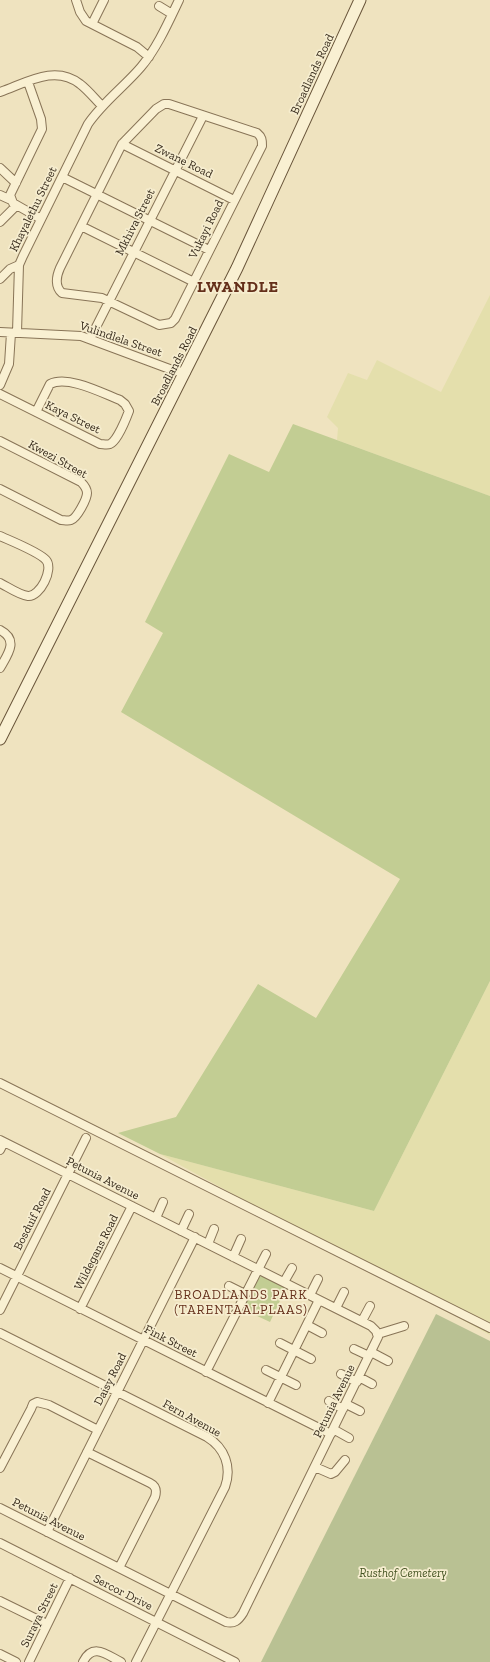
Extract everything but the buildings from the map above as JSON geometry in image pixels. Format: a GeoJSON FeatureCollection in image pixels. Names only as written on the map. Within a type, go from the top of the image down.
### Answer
{"type":"FeatureCollection","features":[{"type":"Feature","properties":{"kind":"main road","name":"Broadlands Road"},"geometry":{"type":"LineString","coordinates":[[0,739],[237,268],[360,0]]}},
{"type":"Feature","properties":{"kind":"street"},"geometry":{"type":"LineString","coordinates":[[76,0],[83,18],[137,48],[149,57]]}},
{"type":"Feature","properties":{"kind":"street"},"geometry":{"type":"LineString","coordinates":[[92,24],[104,0]]}},
{"type":"Feature","properties":{"kind":"street","name":"Khayalethu Street"},"geometry":{"type":"LineString","coordinates":[[0,385],[9,364],[14,333],[19,265],[88,124],[102,106],[149,57],[179,0]]}},
{"type":"Feature","properties":{"kind":"street"},"geometry":{"type":"LineString","coordinates":[[159,6],[172,14]]}},
{"type":"Feature","properties":{"kind":"street"},"geometry":{"type":"LineString","coordinates":[[0,92],[46,75],[56,74],[81,85],[102,106]]}},
{"type":"Feature","properties":{"kind":"street"},"geometry":{"type":"LineString","coordinates":[[13,203],[10,195],[42,129],[41,119],[28,82]]}},
{"type":"Feature","properties":{"kind":"street","name":"Vukayi Road"},"geometry":{"type":"LineString","coordinates":[[164,104],[169,104],[203,116],[257,133],[262,138],[262,146],[176,319],[171,323],[164,325],[154,324],[96,296],[66,295],[62,293],[57,288],[58,274],[122,144],[156,109],[164,104]]}},
{"type":"Feature","properties":{"kind":"street","name":"Mkhiva Street"},"geometry":{"type":"LineString","coordinates":[[90,339],[203,116]]}},
{"type":"Feature","properties":{"kind":"street","name":"Zwane Road"},"geometry":{"type":"LineString","coordinates":[[122,144],[234,200]]}},
{"type":"Feature","properties":{"kind":"street"},"geometry":{"type":"LineString","coordinates":[[0,168],[16,183]]}},
{"type":"Feature","properties":{"kind":"street"},"geometry":{"type":"LineString","coordinates":[[62,177],[209,250]]}},
{"type":"Feature","properties":{"kind":"street"},"geometry":{"type":"LineString","coordinates":[[0,195],[41,219]]}},
{"type":"Feature","properties":{"kind":"street"},"geometry":{"type":"LineString","coordinates":[[0,222],[13,203]]}},
{"type":"Feature","properties":{"kind":"street"},"geometry":{"type":"LineString","coordinates":[[81,226],[194,282]]}},
{"type":"Feature","properties":{"kind":"street"},"geometry":{"type":"LineString","coordinates":[[0,279],[10,269],[19,265]]}},
{"type":"Feature","properties":{"kind":"street","name":"Vulindlela Street"},"geometry":{"type":"LineString","coordinates":[[0,332],[74,335],[90,339],[175,370],[186,372]]}},
{"type":"Feature","properties":{"kind":"street","name":"Kaya Street"},"geometry":{"type":"LineString","coordinates":[[0,394],[36,412],[100,444],[107,445],[116,438],[128,411],[125,404],[120,400],[77,384],[61,381],[50,384],[36,412]]}},
{"type":"Feature","properties":{"kind":"street","name":"Kwezi Street"},"geometry":{"type":"LineString","coordinates":[[0,441],[81,482],[86,488],[87,495],[77,516],[70,521],[66,521],[61,520],[0,489]]}},
{"type":"Feature","properties":{"kind":"street"},"geometry":{"type":"LineString","coordinates":[[0,536],[42,556],[48,562],[49,570],[40,588],[34,595],[27,596],[0,583]]}},
{"type":"Feature","properties":{"kind":"street"},"geometry":{"type":"LineString","coordinates":[[0,630],[9,636],[11,646],[0,668]]}},
{"type":"Feature","properties":{"kind":"street"},"geometry":{"type":"LineString","coordinates":[[0,1083],[490,1328]]}},
{"type":"Feature","properties":{"kind":"street","name":"Bosduif Road"},"geometry":{"type":"LineString","coordinates":[[0,1310],[86,1138]]}},
{"type":"Feature","properties":{"kind":"street"},"geometry":{"type":"LineString","coordinates":[[0,1150],[2,1141]]}},
{"type":"Feature","properties":{"kind":"street","name":"Petunia Avenue"},"geometry":{"type":"LineString","coordinates":[[0,1508],[170,1595],[226,1622],[233,1623],[242,1613],[377,1342],[378,1334],[371,1326],[362,1321],[2,1141]]}},
{"type":"Feature","properties":{"kind":"street"},"geometry":{"type":"LineString","coordinates":[[156,1218],[163,1202]]}},
{"type":"Feature","properties":{"kind":"street","name":"Wildegans Road"},"geometry":{"type":"LineString","coordinates":[[80,1309],[132,1206]]}},
{"type":"Feature","properties":{"kind":"street"},"geometry":{"type":"LineString","coordinates":[[181,1231],[189,1214]]}},
{"type":"Feature","properties":{"kind":"street"},"geometry":{"type":"LineString","coordinates":[[208,1244],[214,1229]]}},
{"type":"Feature","properties":{"kind":"street","name":"Daisy Road"},"geometry":{"type":"LineString","coordinates":[[47,1532],[195,1238]]}},
{"type":"Feature","properties":{"kind":"street"},"geometry":{"type":"LineString","coordinates":[[233,1257],[242,1239]]}},
{"type":"Feature","properties":{"kind":"street"},"geometry":{"type":"LineString","coordinates":[[206,1372],[266,1254]]}},
{"type":"Feature","properties":{"kind":"street","name":"Fink Street"},"geometry":{"type":"LineString","coordinates":[[0,1268],[268,1403],[332,1432],[349,1438]]}},
{"type":"Feature","properties":{"kind":"street"},"geometry":{"type":"LineString","coordinates":[[284,1282],[292,1268]]}},
{"type":"Feature","properties":{"kind":"street"},"geometry":{"type":"LineString","coordinates":[[310,1295],[318,1279]]}},
{"type":"Feature","properties":{"kind":"street"},"geometry":{"type":"LineString","coordinates":[[229,1286],[245,1294]]}},
{"type":"Feature","properties":{"kind":"street"},"geometry":{"type":"LineString","coordinates":[[336,1308],[344,1292]]}},
{"type":"Feature","properties":{"kind":"street"},"geometry":{"type":"LineString","coordinates":[[268,1403],[319,1300]]}},
{"type":"Feature","properties":{"kind":"street"},"geometry":{"type":"LineString","coordinates":[[362,1321],[370,1306]]}},
{"type":"Feature","properties":{"kind":"street"},"geometry":{"type":"LineString","coordinates":[[307,1325],[322,1333]]}},
{"type":"Feature","properties":{"kind":"street"},"geometry":{"type":"LineString","coordinates":[[378,1334],[404,1326]]}},
{"type":"Feature","properties":{"kind":"street","name":"Fern Avenue"},"geometry":{"type":"LineString","coordinates":[[0,1333],[212,1440],[223,1451],[227,1464],[228,1477],[225,1487],[136,1662]]}},
{"type":"Feature","properties":{"kind":"street"},"geometry":{"type":"LineString","coordinates":[[280,1343],[311,1359]]}},
{"type":"Feature","properties":{"kind":"street"},"geometry":{"type":"LineString","coordinates":[[354,1349],[388,1361]]}},
{"type":"Feature","properties":{"kind":"street"},"geometry":{"type":"LineString","coordinates":[[266,1370],[296,1385]]}},
{"type":"Feature","properties":{"kind":"street"},"geometry":{"type":"LineString","coordinates":[[341,1374],[372,1384]]}},
{"type":"Feature","properties":{"kind":"street"},"geometry":{"type":"LineString","coordinates":[[329,1401],[360,1411]]}},
{"type":"Feature","properties":{"kind":"street"},"geometry":{"type":"LineString","coordinates":[[0,1468],[33,1404],[37,1402],[49,1405],[98,1430]]}},
{"type":"Feature","properties":{"kind":"street"},"geometry":{"type":"LineString","coordinates":[[87,1452],[154,1485],[156,1490],[155,1497],[119,1568]]}},
{"type":"Feature","properties":{"kind":"street"},"geometry":{"type":"LineString","coordinates":[[315,1467],[331,1474],[335,1472],[345,1460]]}},
{"type":"Feature","properties":{"kind":"street","name":"Sercor Drive"},"geometry":{"type":"LineString","coordinates":[[0,1544],[235,1662]]}},
{"type":"Feature","properties":{"kind":"street","name":"Suraya Street"},"geometry":{"type":"LineString","coordinates":[[29,1662],[70,1578]]}},
{"type":"Feature","properties":{"kind":"street"},"geometry":{"type":"LineString","coordinates":[[0,1601],[47,1624]]}},
{"type":"Feature","properties":{"kind":"street"},"geometry":{"type":"LineString","coordinates":[[83,1662],[87,1655],[94,1651],[101,1652],[121,1662]]}},
{"type":"Feature","properties":{"kind":"street"},"geometry":{"type":"LineString","coordinates":[[0,1654],[16,1662]]}},
{"type":"Feature","properties":{"kind":"shaded area"},"geometry":{"type":"Polygon","coordinates":[[[490,295],[490,496],[337,440],[338,428],[327,417],[348,373],[367,380],[377,360],[441,392],[490,295]]]}},
{"type":"Feature","properties":{"kind":"shaded area"},"geometry":{"type":"Polygon","coordinates":[[[490,981],[490,1335],[160,1154],[374,1211],[490,981]]]}},
{"type":"Feature","properties":{"kind":"green space"},"geometry":{"type":"Polygon","coordinates":[[[293,424],[490,496],[490,981],[374,1211],[160,1154],[118,1133],[176,1117],[258,984],[316,1018],[400,879],[121,712],[163,633],[145,622],[229,454],[269,472],[293,424]]]}},
{"type":"Feature","properties":{"kind":"green space"},"geometry":{"type":"Polygon","coordinates":[[[262,1276],[286,1288],[270,1322],[242,1309],[258,1277],[262,1276]]]}},
{"type":"Feature","properties":{"kind":"green space","name":"Rusthof Cemetery"},"geometry":{"type":"Polygon","coordinates":[[[436,1314],[490,1341],[490,1662],[261,1662],[436,1314]]]}},
{"type":"Feature","properties":{"kind":"district","name":"LWANDLE"},"geometry":{"type":"Point","coordinates":[238,286]}},
{"type":"Feature","properties":{"kind":"district","name":"BROADLANDS PARK (TARENTAALPLAAS)"},"geometry":{"type":"Point","coordinates":[241,1302]}}]}
